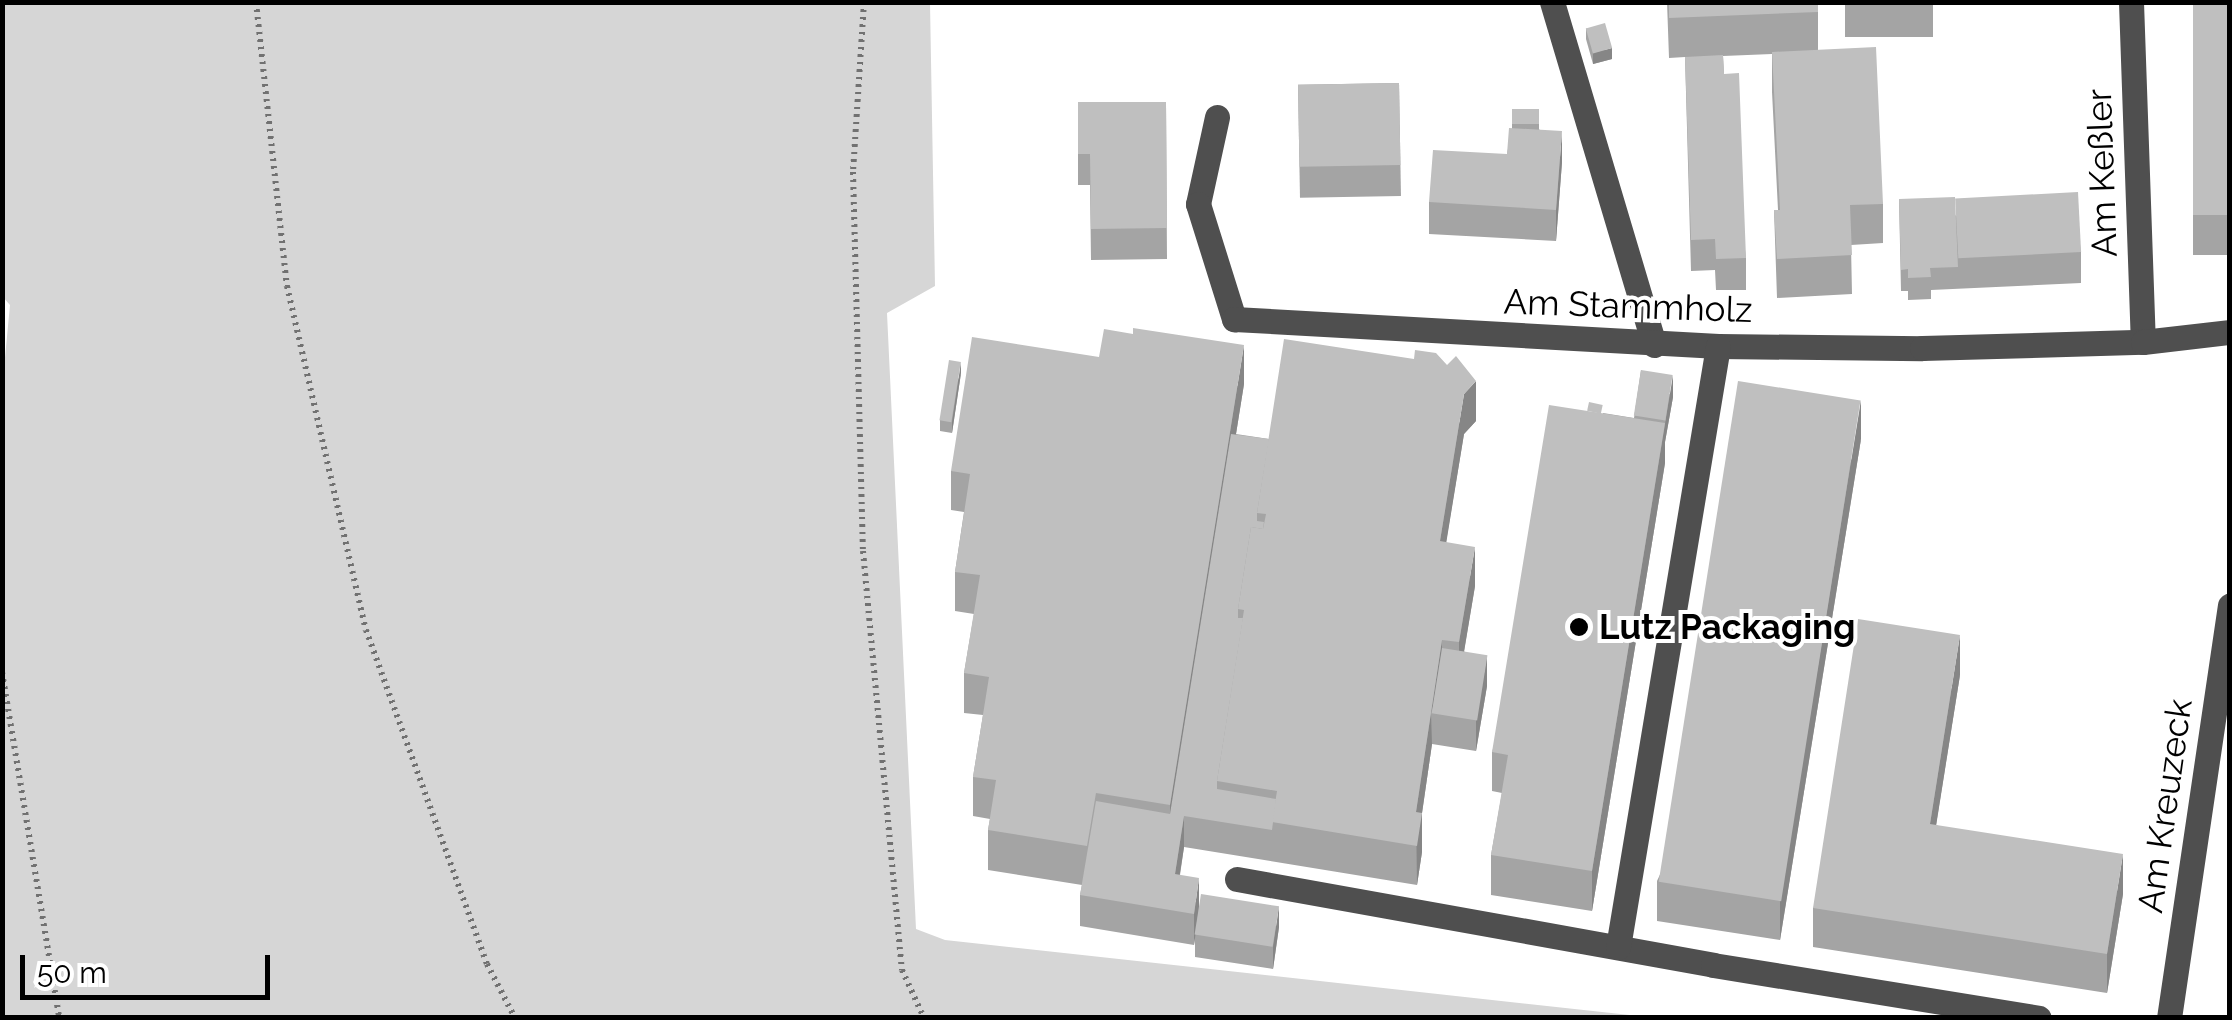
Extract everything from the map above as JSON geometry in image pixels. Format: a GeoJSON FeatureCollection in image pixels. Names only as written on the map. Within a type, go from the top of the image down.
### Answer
{"type":"FeatureCollection","features":[{"type":"Feature","properties":{"kind":"street"},"geometry":{"type":"LineString","coordinates":[[1552,2],[1654,345]]}},
{"type":"Feature","properties":{"kind":"street","name":"Am Keßler"},"geometry":{"type":"LineString","coordinates":[[2131,2],[2143,342]]}},
{"type":"Feature","properties":{"kind":"street","name":"Am Stammholz"},"geometry":{"type":"LineString","coordinates":[[1217,117],[1198,204],[1234,319],[1718,346],[1922,348],[2143,342],[2230,332]]}},
{"type":"Feature","properties":{"kind":"street"},"geometry":{"type":"LineString","coordinates":[[1618,948],[1718,346]]}},
{"type":"Feature","properties":{"kind":"street","name":"Am Kreuzeck"},"geometry":{"type":"LineString","coordinates":[[2169,1018],[2230,605]]}},
{"type":"Feature","properties":{"kind":"street"},"geometry":{"type":"LineString","coordinates":[[1237,878],[1618,948],[2039,1018]]}},
{"type":"Feature","properties":{"kind":"path"},"geometry":{"type":"LineString","coordinates":[[256,2],[287,286],[366,630],[487,964],[515,1018]]}},
{"type":"Feature","properties":{"kind":"path"},"geometry":{"type":"LineString","coordinates":[[864,2],[852,172],[863,551],[902,970],[924,1018]]}},
{"type":"Feature","properties":{"kind":"path"},"geometry":{"type":"LineString","coordinates":[[2,672],[59,1018]]}},
{"type":"Feature","properties":{"kind":"shaded area"},"geometry":{"type":"Polygon","coordinates":[[[2,3],[930,3],[935,286],[887,313],[916,929],[945,940],[1648,1017],[3,1017],[2,389],[10,305],[2,296],[2,3]]]}},
{"type":"Feature","properties":{"kind":"building"},"geometry":{"type":"Polygon","coordinates":[[[1669,2],[1818,2],[1818,12],[1669,18],[1669,2]]]}},
{"type":"Feature","properties":{"kind":"building"},"geometry":{"type":"Polygon","coordinates":[[[2193,2],[2230,2],[2230,215],[2193,215],[2193,2]]]}},
{"type":"Feature","properties":{"kind":"building"},"geometry":{"type":"Polygon","coordinates":[[[1605,23],[1612,48],[1593,54],[1586,29],[1605,23]]]}},
{"type":"Feature","properties":{"kind":"building"},"geometry":{"type":"Polygon","coordinates":[[[1876,47],[1883,204],[1850,205],[1852,255],[1777,259],[1774,210],[1780,210],[1772,52],[1876,47]]]}},
{"type":"Feature","properties":{"kind":"building"},"geometry":{"type":"Polygon","coordinates":[[[1723,55],[1724,74],[1739,73],[1746,258],[1716,259],[1715,239],[1691,240],[1685,57],[1723,55]]]}},
{"type":"Feature","properties":{"kind":"building"},"geometry":{"type":"Polygon","coordinates":[[[1399,83],[1400,165],[1299,167],[1298,85],[1399,83]]]}},
{"type":"Feature","properties":{"kind":"building"},"geometry":{"type":"Polygon","coordinates":[[[1078,102],[1166,102],[1167,228],[1091,229],[1090,154],[1078,154],[1078,102]]]}},
{"type":"Feature","properties":{"kind":"building"},"geometry":{"type":"Polygon","coordinates":[[[1512,109],[1539,109],[1539,124],[1512,124],[1512,109]]]}},
{"type":"Feature","properties":{"kind":"building"},"geometry":{"type":"Polygon","coordinates":[[[1509,128],[1562,131],[1556,210],[1429,202],[1433,150],[1507,154],[1509,128]]]}},
{"type":"Feature","properties":{"kind":"building"},"geometry":{"type":"Polygon","coordinates":[[[2078,192],[2081,252],[1958,258],[1955,198],[2078,192]]]}},
{"type":"Feature","properties":{"kind":"building"},"geometry":{"type":"Polygon","coordinates":[[[1955,197],[1958,267],[1930,268],[1931,277],[1908,278],[1908,269],[1901,270],[1899,199],[1955,197]]]}},
{"type":"Feature","properties":{"kind":"building"},"geometry":{"type":"Polygon","coordinates":[[[1133,328],[1244,345],[1170,805],[1096,793],[1087,846],[988,830],[996,780],[973,777],[989,677],[964,673],[980,575],[955,572],[970,474],[951,471],[972,337],[1099,357],[1104,329],[1133,334],[1133,328]]]}},
{"type":"Feature","properties":{"kind":"building"},"geometry":{"type":"Polygon","coordinates":[[[1284,339],[1414,359],[1415,350],[1436,353],[1447,365],[1456,356],[1476,381],[1464,394],[1440,541],[1475,547],[1459,642],[1442,640],[1416,812],[1422,813],[1417,846],[1272,822],[1277,791],[1217,781],[1244,610],[1238,609],[1251,527],[1263,529],[1266,514],[1257,513],[1284,339]]]}},
{"type":"Feature","properties":{"kind":"building"},"geometry":{"type":"Polygon","coordinates":[[[949,360],[961,362],[951,422],[939,420],[949,360]]]}},
{"type":"Feature","properties":{"kind":"building"},"geometry":{"type":"Polygon","coordinates":[[[1641,370],[1673,375],[1665,420],[1634,415],[1641,370]]]}},
{"type":"Feature","properties":{"kind":"building"},"geometry":{"type":"Polygon","coordinates":[[[1738,381],[1860,400],[1781,901],[1659,882],[1738,381]]]}},
{"type":"Feature","properties":{"kind":"building"},"geometry":{"type":"Polygon","coordinates":[[[1589,402],[1603,405],[1601,414],[1587,411],[1589,402]]]}},
{"type":"Feature","properties":{"kind":"building","name":"Lutz Packaging"},"geometry":{"type":"Polygon","coordinates":[[[1549,405],[1665,423],[1592,871],[1491,855],[1508,755],[1492,752],[1549,405]]]}},
{"type":"Feature","properties":{"kind":"building"},"geometry":{"type":"Polygon","coordinates":[[[1231,434],[1269,439],[1257,513],[1257,521],[1264,522],[1263,529],[1251,527],[1238,609],[1238,618],[1243,618],[1217,789],[1276,799],[1272,830],[1184,816],[1175,874],[1199,878],[1194,914],[1080,895],[1096,801],[1170,814],[1231,434]]]}},
{"type":"Feature","properties":{"kind":"building"},"geometry":{"type":"Polygon","coordinates":[[[1858,619],[1960,635],[1930,824],[2123,854],[2107,954],[1813,908],[1858,619]]]}},
{"type":"Feature","properties":{"kind":"building"},"geometry":{"type":"Polygon","coordinates":[[[1442,648],[1487,655],[1477,720],[1432,713],[1442,648]]]}},
{"type":"Feature","properties":{"kind":"building"},"geometry":{"type":"Polygon","coordinates":[[[1201,894],[1279,906],[1273,947],[1195,934],[1201,894]]]}},
{"type":"Feature","properties":{"kind":"place","name":"Lutz Packaging"},"geometry":{"type":"Point","coordinates":[1579,627]}}]}
